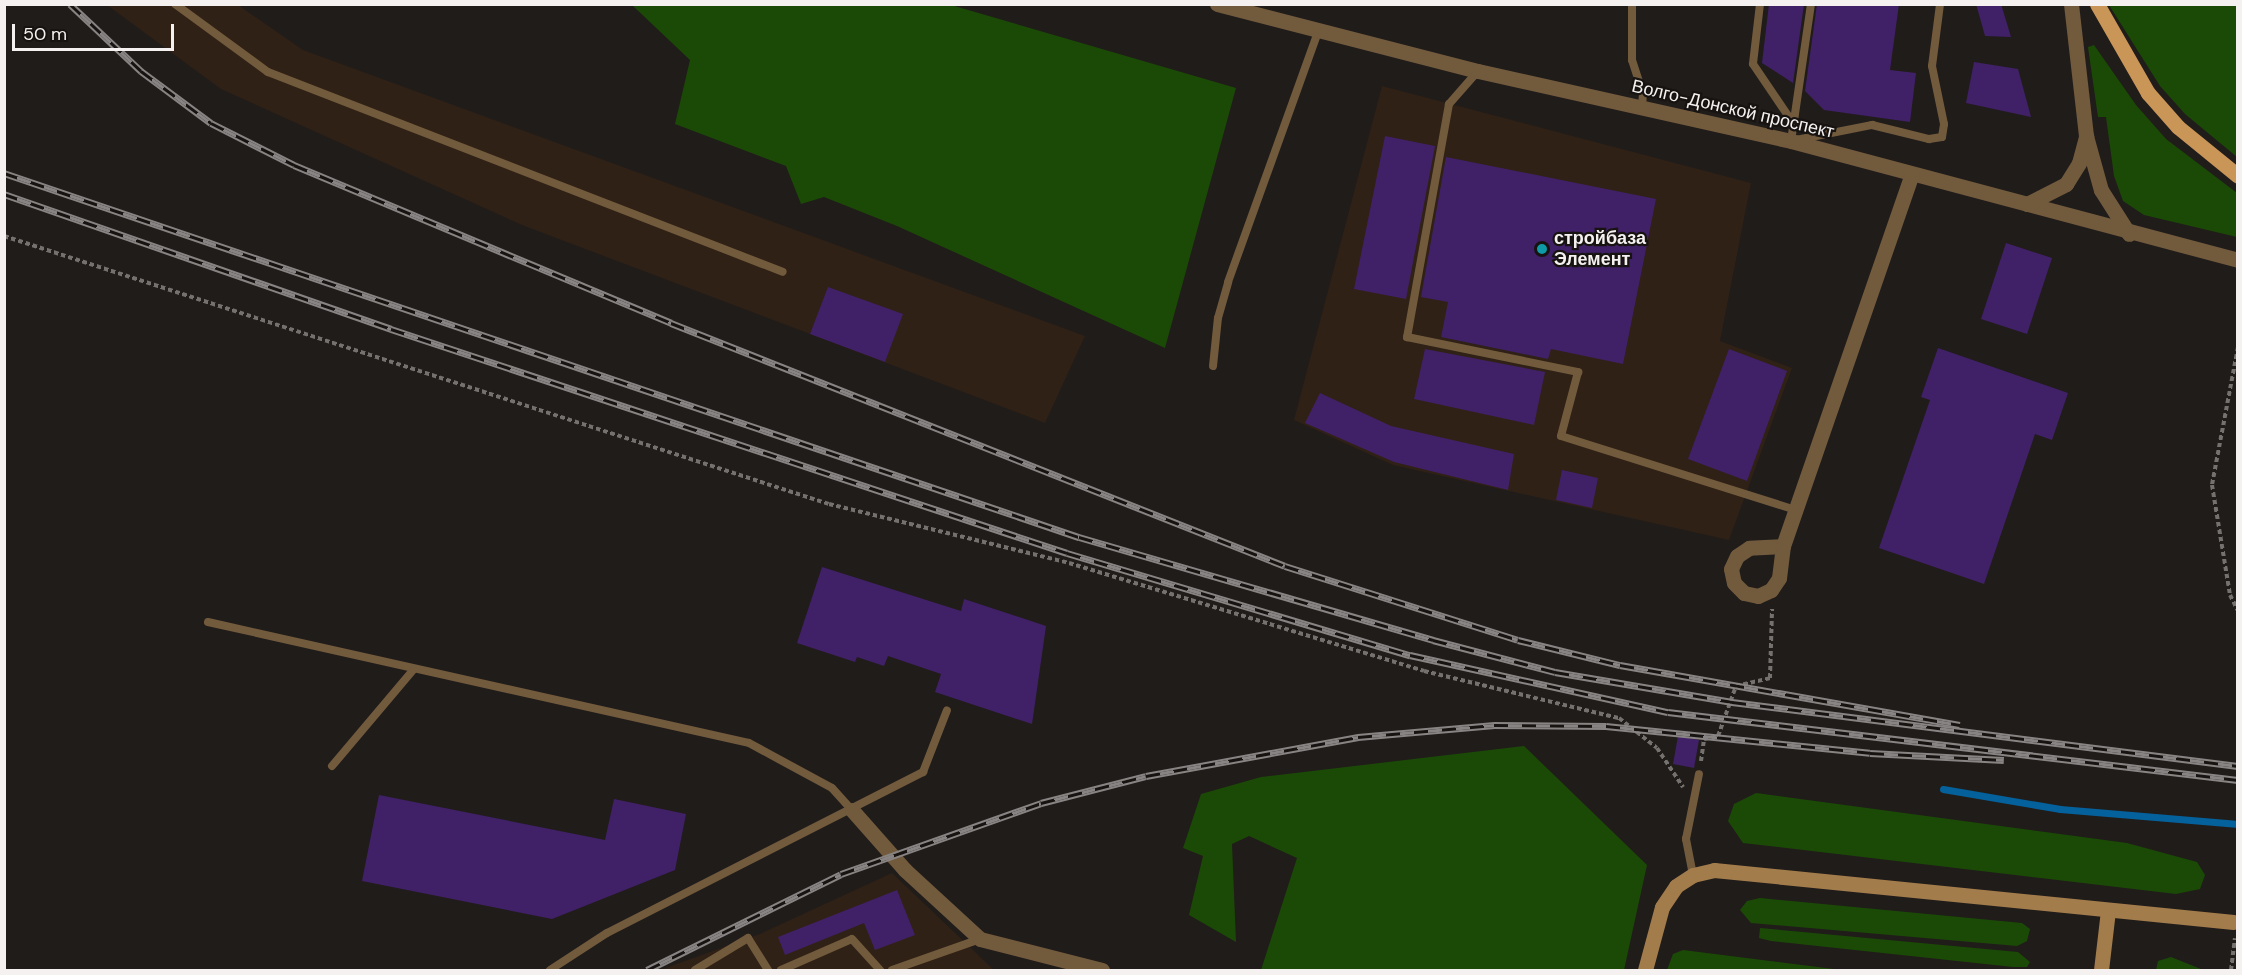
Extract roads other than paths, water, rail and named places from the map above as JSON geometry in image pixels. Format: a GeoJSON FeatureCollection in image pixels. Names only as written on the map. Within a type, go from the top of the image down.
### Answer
{"type":"FeatureCollection","features":[{"type":"Feature","properties":{"kind":"main road"},"geometry":{"type":"LineString","coordinates":[[2097,4],[2148,93],[2178,127],[2238,176]]}},
{"type":"Feature","properties":{"kind":"street","name":"Волго-Донской проспект"},"geometry":{"type":"LineString","coordinates":[[1217,4],[1318,32],[1478,71],[1791,141],[2027,204],[2129,234],[2238,260]]}},
{"type":"Feature","properties":{"kind":"street"},"geometry":{"type":"LineString","coordinates":[[2071,4],[2086,136],[2101,190],[2129,234]]}},
{"type":"Feature","properties":{"kind":"street"},"geometry":{"type":"LineString","coordinates":[[2027,204],[2066,184],[2079,163],[2086,136]]}},
{"type":"Feature","properties":{"kind":"street"},"geometry":{"type":"LineString","coordinates":[[1783,546],[1749,548],[1737,556],[1731,569],[1734,583],[1744,593],[1758,596],[1771,590],[1779,578],[1783,546],[1912,174]]}},
{"type":"Feature","properties":{"kind":"street"},"geometry":{"type":"LineString","coordinates":[[852,810],[905,870],[980,939],[1102,970]]}},
{"type":"Feature","properties":{"kind":"street"},"geometry":{"type":"LineString","coordinates":[[1645,970],[1662,907],[1676,886],[1693,875],[1738,870],[2233,922]]}},
{"type":"Feature","properties":{"kind":"street"},"geometry":{"type":"LineString","coordinates":[[2101,970],[2108,910]]}},
{"type":"Feature","properties":{"kind":"lane"},"geometry":{"type":"LineString","coordinates":[[175,4],[268,72],[783,272]]}},
{"type":"Feature","properties":{"kind":"lane"},"geometry":{"type":"LineString","coordinates":[[1632,4],[1632,60],[1643,93],[1642,107]]}},
{"type":"Feature","properties":{"kind":"lane"},"geometry":{"type":"LineString","coordinates":[[1760,4],[1753,63],[1793,123]]}},
{"type":"Feature","properties":{"kind":"lane"},"geometry":{"type":"LineString","coordinates":[[1810,4],[1791,141],[1872,124],[1929,139],[1942,137],[1944,124],[1932,66],[1940,4]]}},
{"type":"Feature","properties":{"kind":"lane"},"geometry":{"type":"LineString","coordinates":[[1213,366],[1218,318],[1228,282],[1318,32]]}},
{"type":"Feature","properties":{"kind":"lane"},"geometry":{"type":"LineString","coordinates":[[1478,71],[1449,104],[1407,337],[1578,372],[1560,436],[1796,510]]}},
{"type":"Feature","properties":{"kind":"lane"},"geometry":{"type":"LineString","coordinates":[[208,622],[413,670],[749,743],[832,788],[852,810]]}},
{"type":"Feature","properties":{"kind":"lane"},"geometry":{"type":"LineString","coordinates":[[332,766],[413,670]]}},
{"type":"Feature","properties":{"kind":"lane"},"geometry":{"type":"LineString","coordinates":[[550,970],[607,933],[923,772],[947,710]]}},
{"type":"Feature","properties":{"kind":"lane"},"geometry":{"type":"LineString","coordinates":[[1693,875],[1686,838],[1699,774]]}},
{"type":"Feature","properties":{"kind":"lane"},"geometry":{"type":"LineString","coordinates":[[695,970],[748,938],[768,970]]}},
{"type":"Feature","properties":{"kind":"lane"},"geometry":{"type":"LineString","coordinates":[[781,970],[852,939],[880,970]]}},
{"type":"Feature","properties":{"kind":"lane"},"geometry":{"type":"LineString","coordinates":[[892,970],[980,939]]}},
{"type":"Feature","properties":{"kind":"waterway"},"geometry":{"type":"LineString","coordinates":[[1943,789],[2060,809],[2238,824]]}},
{"type":"Feature","properties":{"kind":"railway"},"geometry":{"type":"LineString","coordinates":[[70,4],[141,71],[211,123],[294,165],[671,323],[1285,566],[1518,640],[1620,665],[1960,725]]}},
{"type":"Feature","properties":{"kind":"railway"},"geometry":{"type":"LineString","coordinates":[[4,173],[1079,537],[1433,640],[1555,672],[1732,702],[2238,766]]}},
{"type":"Feature","properties":{"kind":"railway"},"geometry":{"type":"LineString","coordinates":[[4,194],[391,329],[1067,553],[1410,655],[1668,712],[2238,780]]}},
{"type":"Feature","properties":{"kind":"railway"},"geometry":{"type":"LineString","coordinates":[[647,970],[841,874],[1041,803],[1146,776],[1358,737],[1494,725],[1606,726],[1870,753],[2004,760]]}},
{"type":"Feature","properties":{"kind":"place","name":"стройбаза Элемент"},"geometry":{"type":"Point","coordinates":[1542,249]}}]}
